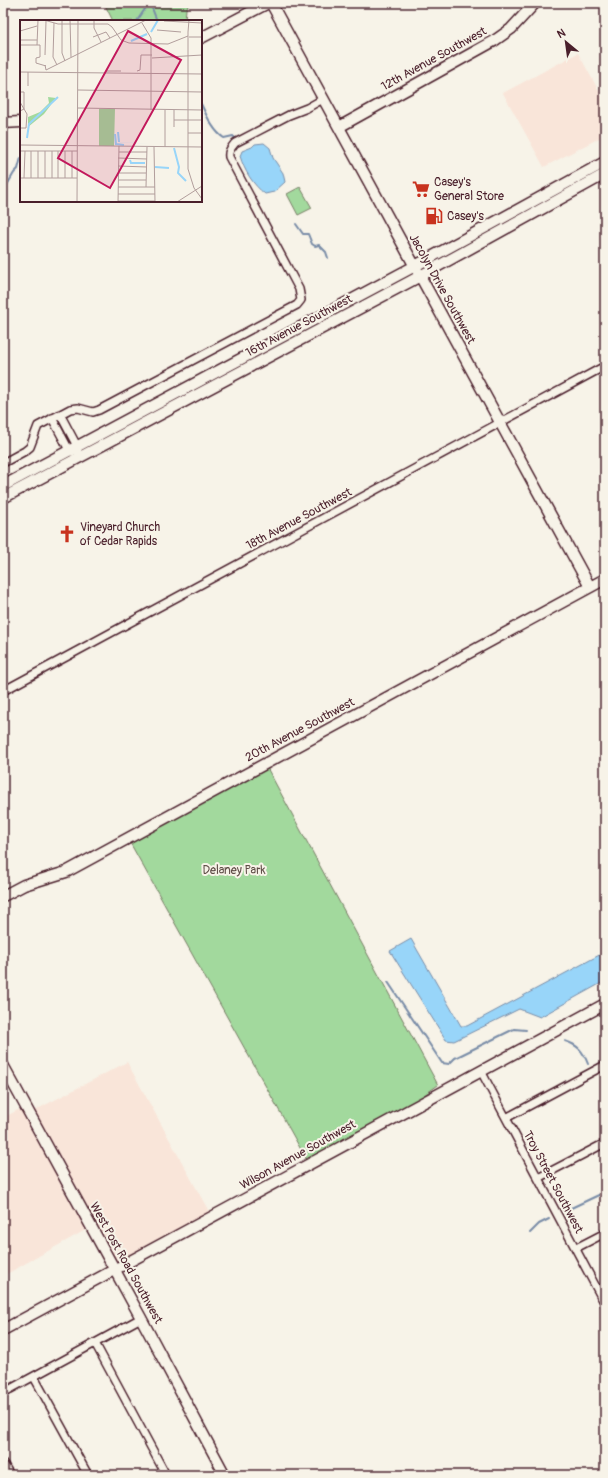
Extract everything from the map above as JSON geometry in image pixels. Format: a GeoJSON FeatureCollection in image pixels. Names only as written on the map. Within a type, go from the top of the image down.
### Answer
{"type":"FeatureCollection","features":[{"type":"Feature","properties":{"kind":"street"},"geometry":{"type":"LineString","coordinates":[[202,37],[270,3]]}},
{"type":"Feature","properties":{"kind":"street","name":"Jacolyn Drive Southwest"},"geometry":{"type":"LineString","coordinates":[[270,3],[590,587]]}},
{"type":"Feature","properties":{"kind":"street","name":"12th Avenue Southwest"},"geometry":{"type":"LineString","coordinates":[[339,127],[494,41],[511,29],[535,3]]}},
{"type":"Feature","properties":{"kind":"street"},"geometry":{"type":"LineString","coordinates":[[3,463],[30,447],[38,426],[52,418],[70,409],[78,408],[93,412],[99,410],[297,305],[301,300],[299,289],[229,157],[228,152],[235,143],[323,99]]}},
{"type":"Feature","properties":{"kind":"street"},"geometry":{"type":"LineString","coordinates":[[3,123],[20,122]]}},
{"type":"Feature","properties":{"kind":"street","name":"16th Avenue Southwest"},"geometry":{"type":"LineString","coordinates":[[3,486],[415,266],[605,162]]}},
{"type":"Feature","properties":{"kind":"street","name":"16th Avenue Southwest"},"geometry":{"type":"LineString","coordinates":[[3,498],[420,276],[605,174]]}},
{"type":"Feature","properties":{"kind":"street"},"geometry":{"type":"LineString","coordinates":[[521,220],[525,210],[555,194],[558,191],[558,187]]}},
{"type":"Feature","properties":{"kind":"street","name":"18th Avenue Southwest"},"geometry":{"type":"LineString","coordinates":[[3,691],[605,366]]}},
{"type":"Feature","properties":{"kind":"street"},"geometry":{"type":"LineString","coordinates":[[60,414],[73,448]]}},
{"type":"Feature","properties":{"kind":"street"},"geometry":{"type":"LineString","coordinates":[[52,418],[79,458]]}},
{"type":"Feature","properties":{"kind":"street","name":"20th Avenue Southwest"},"geometry":{"type":"LineString","coordinates":[[3,896],[24,885],[66,872],[605,579]]}},
{"type":"Feature","properties":{"kind":"street","name":"Wilson Avenue Southwest"},"geometry":{"type":"LineString","coordinates":[[3,1330],[605,1004]]}},
{"type":"Feature","properties":{"kind":"street","name":"West Post Road Southwest"},"geometry":{"type":"LineString","coordinates":[[3,1065],[142,1318],[225,1475]]}},
{"type":"Feature","properties":{"kind":"street"},"geometry":{"type":"LineString","coordinates":[[506,1118],[605,1065]]}},
{"type":"Feature","properties":{"kind":"street","name":"Troy Street Southwest"},"geometry":{"type":"LineString","coordinates":[[481,1071],[605,1304]]}},
{"type":"Feature","properties":{"kind":"street"},"geometry":{"type":"LineString","coordinates":[[538,1178],[605,1143]]}},
{"type":"Feature","properties":{"kind":"street"},"geometry":{"type":"LineString","coordinates":[[576,1248],[605,1233]]}},
{"type":"Feature","properties":{"kind":"street"},"geometry":{"type":"LineString","coordinates":[[3,1393],[142,1318]]}},
{"type":"Feature","properties":{"kind":"street"},"geometry":{"type":"LineString","coordinates":[[95,1344],[166,1475]]}},
{"type":"Feature","properties":{"kind":"street"},"geometry":{"type":"LineString","coordinates":[[34,1377],[88,1475]]}},
{"type":"Feature","properties":{"kind":"street"},"geometry":{"type":"LineString","coordinates":[[3,1463],[10,1475]]}},
{"type":"Feature","properties":{"kind":"shaded area"},"geometry":{"type":"Polygon","coordinates":[[[578,53],[605,102],[605,135],[544,167],[503,93],[578,53]]]}},
{"type":"Feature","properties":{"kind":"shaded area"},"geometry":{"type":"Polygon","coordinates":[[[127,1062],[212,1217],[115,1269],[91,1227],[3,1276],[3,1118],[25,1106],[30,1113],[127,1062]]]}},
{"type":"Feature","properties":{"kind":"green space"},"geometry":{"type":"Polygon","coordinates":[[[104,3],[190,3],[186,9],[185,20],[112,20],[104,3]]]}},
{"type":"Feature","properties":{"kind":"green space"},"geometry":{"type":"Polygon","coordinates":[[[300,187],[312,208],[298,215],[287,194],[300,187]]]}},
{"type":"Feature","properties":{"kind":"green space","name":"Delaney Park"},"geometry":{"type":"Polygon","coordinates":[[[265,764],[438,1085],[387,1122],[309,1164],[128,839],[265,764]]]}},
{"type":"Feature","properties":{"kind":"water"},"geometry":{"type":"Polygon","coordinates":[[[264,143],[270,148],[273,158],[283,173],[285,182],[274,192],[265,194],[250,177],[240,156],[242,151],[252,147],[255,144],[264,143]]]}},
{"type":"Feature","properties":{"kind":"water"},"geometry":{"type":"Polygon","coordinates":[[[411,939],[461,1026],[467,1026],[605,952],[605,981],[540,1017],[519,1009],[454,1041],[446,1040],[390,951],[411,939]]]}},
{"type":"Feature","properties":{"kind":"waterway"},"geometry":{"type":"LineString","coordinates":[[138,20],[149,3]]}},
{"type":"Feature","properties":{"kind":"waterway"},"geometry":{"type":"LineString","coordinates":[[150,3],[157,20]]}},
{"type":"Feature","properties":{"kind":"waterway"},"geometry":{"type":"LineString","coordinates":[[202,106],[211,123],[220,135],[224,138],[233,136],[235,138]]}},
{"type":"Feature","properties":{"kind":"waterway"},"geometry":{"type":"LineString","coordinates":[[3,186],[7,185],[18,169],[20,162]]}},
{"type":"Feature","properties":{"kind":"waterway"},"geometry":{"type":"LineString","coordinates":[[296,224],[303,234],[308,234],[312,244],[315,246],[319,245],[326,252],[328,258]]}},
{"type":"Feature","properties":{"kind":"waterway"},"geometry":{"type":"LineString","coordinates":[[388,982],[442,1063],[449,1064],[455,1058],[514,1029],[526,1030]]}},
{"type":"Feature","properties":{"kind":"waterway"},"geometry":{"type":"LineString","coordinates":[[565,1041],[580,1049],[588,1064]]}},
{"type":"Feature","properties":{"kind":"waterway"},"geometry":{"type":"LineString","coordinates":[[569,1209],[605,1192]]}},
{"type":"Feature","properties":{"kind":"waterway"},"geometry":{"type":"LineString","coordinates":[[530,1233],[539,1224],[549,1219]]}},
{"type":"Feature","properties":{"kind":"place","name":"Casey's General Store"},"geometry":{"type":"Point","coordinates":[421,189]}},
{"type":"Feature","properties":{"kind":"place","name":"Casey's"},"geometry":{"type":"Point","coordinates":[434,216]}},
{"type":"Feature","properties":{"kind":"place","name":"Vineyard Church of Cedar Rapids"},"geometry":{"type":"Point","coordinates":[67,534]}}]}
